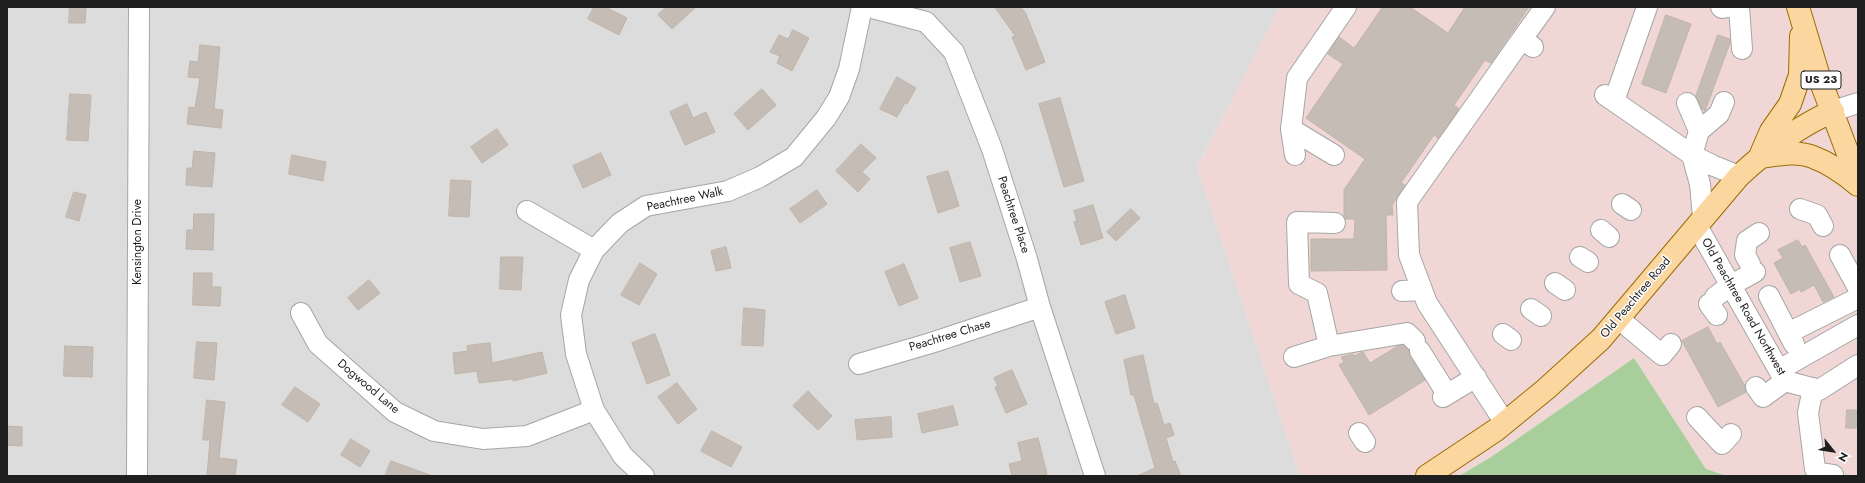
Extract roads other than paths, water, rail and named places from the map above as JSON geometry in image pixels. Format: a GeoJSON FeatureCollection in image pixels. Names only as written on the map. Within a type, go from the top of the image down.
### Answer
{"type":"FeatureCollection","features":[{"type":"Feature","properties":{"kind":"main road","name":"US 23"},"geometry":{"type":"LineString","coordinates":[[1800,13],[1819,76],[1858,180]]}},
{"type":"Feature","properties":{"kind":"main road"},"geometry":{"type":"LineString","coordinates":[[1800,13],[1800,75],[1790,104],[1771,131],[1760,156],[1791,154],[1812,156],[1849,177],[1858,185]]}},
{"type":"Feature","properties":{"kind":"main road","name":"Old Peachtree Road"},"geometry":{"type":"LineString","coordinates":[[1427,476],[1447,464],[1505,423],[1546,389],[1601,339],[1739,176],[1760,156],[1794,132],[1833,111]]}},
{"type":"Feature","properties":{"kind":"street","name":"Kensington Drive"},"geometry":{"type":"LineString","coordinates":[[137,476],[139,7]]}},
{"type":"Feature","properties":{"kind":"street","name":"Peachtree Walk"},"geometry":{"type":"LineString","coordinates":[[644,476],[624,456],[594,410],[576,354],[571,315],[579,280],[594,250],[620,223],[646,206],[728,191],[760,177],[794,157],[826,118],[839,97],[849,69],[862,7]]}},
{"type":"Feature","properties":{"kind":"street","name":"Peachtree Place"},"geometry":{"type":"LineString","coordinates":[[869,7],[926,22],[954,52],[992,149],[1027,259],[1040,308],[1095,476]]}},
{"type":"Feature","properties":{"kind":"street"},"geometry":{"type":"LineString","coordinates":[[1295,155],[1291,129],[1297,78],[1346,7]]}},
{"type":"Feature","properties":{"kind":"street"},"geometry":{"type":"LineString","coordinates":[[1647,7],[1634,26],[1610,98],[1692,155],[1739,176]]}},
{"type":"Feature","properties":{"kind":"street"},"geometry":{"type":"LineString","coordinates":[[1722,7],[1728,7]]}},
{"type":"Feature","properties":{"kind":"street"},"geometry":{"type":"LineString","coordinates":[[1739,7],[1742,49]]}},
{"type":"Feature","properties":{"kind":"street"},"geometry":{"type":"LineString","coordinates":[[1505,423],[1427,303],[1420,279],[1409,255],[1412,227],[1407,202],[1424,190],[1444,163],[1504,75],[1528,43],[1548,9]]}},
{"type":"Feature","properties":{"kind":"street"},"geometry":{"type":"LineString","coordinates":[[1700,221],[1700,184],[1692,155],[1699,131],[1719,114],[1724,102]]}},
{"type":"Feature","properties":{"kind":"street"},"geometry":{"type":"LineString","coordinates":[[1833,111],[1858,103]]}},
{"type":"Feature","properties":{"kind":"street"},"geometry":{"type":"LineString","coordinates":[[1687,104],[1699,131]]}},
{"type":"Feature","properties":{"kind":"street"},"geometry":{"type":"LineString","coordinates":[[1291,129],[1334,156]]}},
{"type":"Feature","properties":{"kind":"street"},"geometry":{"type":"LineString","coordinates":[[1800,210],[1817,215],[1823,226]]}},
{"type":"Feature","properties":{"kind":"street"},"geometry":{"type":"LineString","coordinates":[[527,211],[594,250]]}},
{"type":"Feature","properties":{"kind":"street","name":"Old Peachtree Road Northwest"},"geometry":{"type":"LineString","coordinates":[[1700,221],[1731,285],[1782,375],[1813,388]]}},
{"type":"Feature","properties":{"kind":"street"},"geometry":{"type":"LineString","coordinates":[[1324,351],[1317,292],[1299,284],[1297,222],[1335,223]]}},
{"type":"Feature","properties":{"kind":"street"},"geometry":{"type":"LineString","coordinates":[[1714,305],[1731,285],[1752,268],[1745,255],[1748,241],[1759,233]]}},
{"type":"Feature","properties":{"kind":"street"},"geometry":{"type":"LineString","coordinates":[[1840,255],[1858,288]]}},
{"type":"Feature","properties":{"kind":"street"},"geometry":{"type":"LineString","coordinates":[[1402,291],[1420,279]]}},
{"type":"Feature","properties":{"kind":"street"},"geometry":{"type":"LineString","coordinates":[[1768,296],[1801,357]]}},
{"type":"Feature","properties":{"kind":"street"},"geometry":{"type":"LineString","coordinates":[[1788,333],[1858,298]]}},
{"type":"Feature","properties":{"kind":"street","name":"Peachtree Chase"},"geometry":{"type":"LineString","coordinates":[[859,364],[1040,308]]}},
{"type":"Feature","properties":{"kind":"street","name":"Dogwood Lane"},"geometry":{"type":"LineString","coordinates":[[301,313],[318,344],[329,354],[395,412],[434,432],[483,439],[527,436],[594,410]]}},
{"type":"Feature","properties":{"kind":"street"},"geometry":{"type":"LineString","coordinates":[[1619,319],[1662,355],[1671,344]]}},
{"type":"Feature","properties":{"kind":"street"},"geometry":{"type":"LineString","coordinates":[[1760,392],[1782,375],[1801,357],[1858,325]]}},
{"type":"Feature","properties":{"kind":"street"},"geometry":{"type":"LineString","coordinates":[[1294,358],[1407,333],[1418,346],[1445,396],[1476,377]]}},
{"type":"Feature","properties":{"kind":"street"},"geometry":{"type":"LineString","coordinates":[[1833,475],[1819,473],[1815,469],[1808,413],[1813,388],[1819,390],[1858,365]]}},
{"type":"Feature","properties":{"kind":"street"},"geometry":{"type":"LineString","coordinates":[[1698,417],[1722,444],[1731,434]]}}]}
